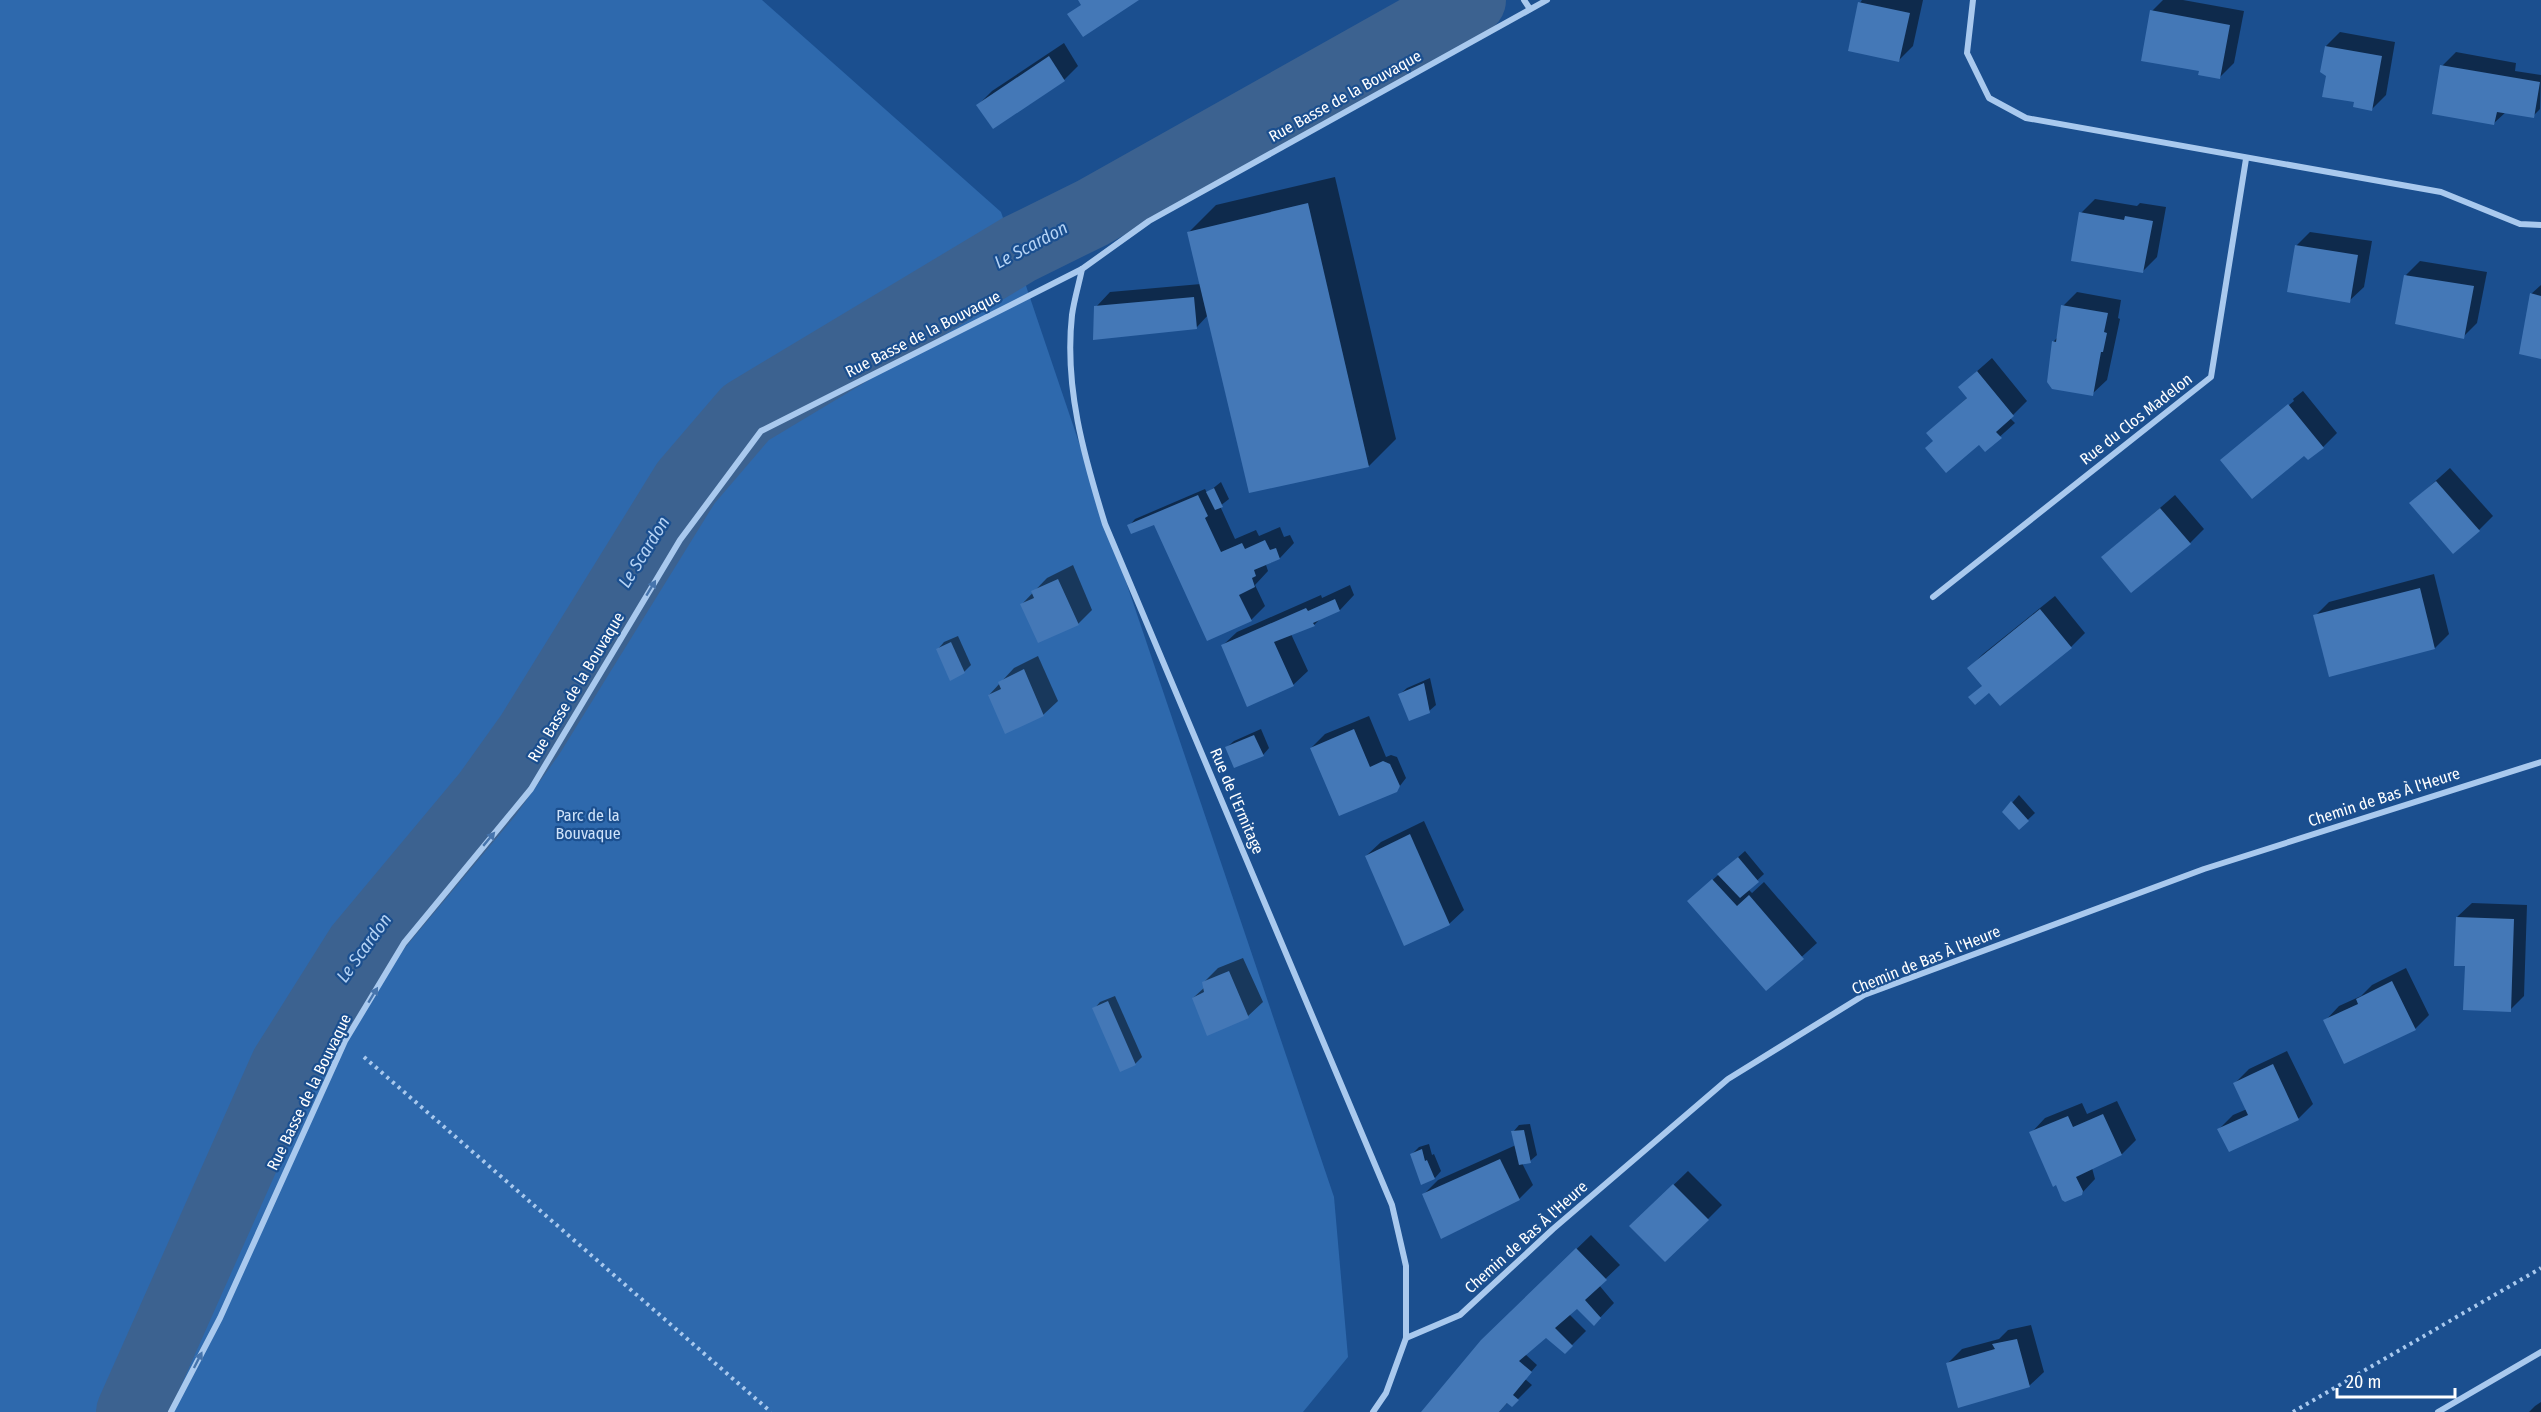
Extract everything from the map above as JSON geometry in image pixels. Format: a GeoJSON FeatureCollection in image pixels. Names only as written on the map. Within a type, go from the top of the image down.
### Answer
{"type":"FeatureCollection","features":[{"type":"Feature","properties":{"kind":"street"},"geometry":{"type":"LineString","coordinates":[[1524,0],[1530,9]]}},
{"type":"Feature","properties":{"kind":"street","name":"Rue Basse de la Bouvaque"},"geometry":{"type":"LineString","coordinates":[[171,1412],[220,1318],[345,1041],[404,943],[531,789],[680,540],[761,431],[1082,269],[1149,221],[1547,0]]}},
{"type":"Feature","properties":{"kind":"street"},"geometry":{"type":"LineString","coordinates":[[1973,0],[1967,53],[1989,98],[2026,118],[2441,192],[2520,224],[2541,225]]}},
{"type":"Feature","properties":{"kind":"street","name":"Rue du Clos Madelon"},"geometry":{"type":"LineString","coordinates":[[1933,597],[2211,377],[2246,159]]}},
{"type":"Feature","properties":{"kind":"street","name":"Rue de l'Ermitage"},"geometry":{"type":"LineString","coordinates":[[1082,269],[1072,314],[1070,366],[1076,419],[1105,524],[1392,1205],[1406,1266],[1406,1338],[1386,1393],[1373,1412]]}},
{"type":"Feature","properties":{"kind":"street","name":"Chemin de Bas À l'Heure"},"geometry":{"type":"LineString","coordinates":[[1406,1338],[1460,1315],[1553,1229],[1728,1079],[1864,995],[2204,869],[2541,762]]}},
{"type":"Feature","properties":{"kind":"street"},"geometry":{"type":"LineString","coordinates":[[2438,1412],[2541,1352]]}},
{"type":"Feature","properties":{"kind":"path"},"geometry":{"type":"LineString","coordinates":[[345,1041],[771,1412]]}},
{"type":"Feature","properties":{"kind":"path"},"geometry":{"type":"LineString","coordinates":[[2293,1412],[2541,1268]]}},
{"type":"Feature","properties":{"kind":"green space","name":"Parc de la Bouvaque"},"geometry":{"type":"Polygon","coordinates":[[[0,0],[762,0],[1001,212],[1334,1197],[1348,1357],[1303,1412],[0,1412],[0,0]]]}},
{"type":"Feature","properties":{"kind":"building"},"geometry":{"type":"Polygon","coordinates":[[[1078,0],[1139,0],[1083,37],[1067,14],[1081,5],[1078,0]]]}},
{"type":"Feature","properties":{"kind":"building"},"geometry":{"type":"Polygon","coordinates":[[[1858,2],[1910,13],[1899,62],[1848,51],[1858,2]]]}},
{"type":"Feature","properties":{"kind":"building"},"geometry":{"type":"Polygon","coordinates":[[[2150,10],[2230,25],[2220,79],[2198,75],[2199,71],[2141,61],[2150,10]]]}},
{"type":"Feature","properties":{"kind":"building"},"geometry":{"type":"Polygon","coordinates":[[[2325,46],[2382,56],[2372,111],[2353,107],[2354,102],[2322,97],[2326,76],[2320,72],[2325,46]]]}},
{"type":"Feature","properties":{"kind":"building"},"geometry":{"type":"Polygon","coordinates":[[[1049,56],[1065,81],[993,129],[976,105],[1049,56]]]}},
{"type":"Feature","properties":{"kind":"building"},"geometry":{"type":"Polygon","coordinates":[[[2440,65],[2540,82],[2534,118],[2497,112],[2494,125],[2432,114],[2440,65]]]}},
{"type":"Feature","properties":{"kind":"building"},"geometry":{"type":"Polygon","coordinates":[[[1308,203],[1369,467],[1249,493],[1187,232],[1308,203]]]}},
{"type":"Feature","properties":{"kind":"building"},"geometry":{"type":"Polygon","coordinates":[[[2079,212],[2124,220],[2125,216],[2153,221],[2143,273],[2071,261],[2079,212]]]}},
{"type":"Feature","properties":{"kind":"building"},"geometry":{"type":"Polygon","coordinates":[[[2295,245],[2358,255],[2350,303],[2287,292],[2295,245]]]}},
{"type":"Feature","properties":{"kind":"building"},"geometry":{"type":"Polygon","coordinates":[[[2404,275],[2474,286],[2464,339],[2395,324],[2404,275]]]}},
{"type":"Feature","properties":{"kind":"building"},"geometry":{"type":"Polygon","coordinates":[[[2530,293],[2541,296],[2541,359],[2519,354],[2530,293]]]}},
{"type":"Feature","properties":{"kind":"building"},"geometry":{"type":"Polygon","coordinates":[[[1194,297],[1197,329],[1093,340],[1094,306],[1194,297]]]}},
{"type":"Feature","properties":{"kind":"building"},"geometry":{"type":"Polygon","coordinates":[[[2061,305],[2108,313],[2104,332],[2107,333],[2093,396],[2052,389],[2047,382],[2052,341],[2056,342],[2061,305]]]}},
{"type":"Feature","properties":{"kind":"building"},"geometry":{"type":"Polygon","coordinates":[[[1977,371],[2014,416],[1996,432],[2002,438],[1985,452],[1979,445],[1946,473],[1925,448],[1933,441],[1926,433],[1967,398],[1958,387],[1977,371]]]}},
{"type":"Feature","properties":{"kind":"building"},"geometry":{"type":"Polygon","coordinates":[[[2288,404],[2324,448],[2308,460],[2304,456],[2252,499],[2220,460],[2288,404]]]}},
{"type":"Feature","properties":{"kind":"building"},"geometry":{"type":"Polygon","coordinates":[[[2436,481],[2480,531],[2453,554],[2409,503],[2436,481]]]}},
{"type":"Feature","properties":{"kind":"building"},"geometry":{"type":"Polygon","coordinates":[[[1214,488],[1223,507],[1215,510],[1206,492],[1214,488]]]}},
{"type":"Feature","properties":{"kind":"building"},"geometry":{"type":"Polygon","coordinates":[[[1198,495],[1208,516],[1205,518],[1221,552],[1242,543],[1245,549],[1265,540],[1270,550],[1276,548],[1280,559],[1254,570],[1256,576],[1252,578],[1255,587],[1239,595],[1252,621],[1207,641],[1154,525],[1131,534],[1127,525],[1198,495]]]}},
{"type":"Feature","properties":{"kind":"building"},"geometry":{"type":"Polygon","coordinates":[[[2160,508],[2191,544],[2131,593],[2101,557],[2160,508]]]}},
{"type":"Feature","properties":{"kind":"building"},"geometry":{"type":"Polygon","coordinates":[[[1058,579],[1079,625],[1038,643],[1020,604],[1034,598],[1031,591],[1058,579]]]}},
{"type":"Feature","properties":{"kind":"building"},"geometry":{"type":"Polygon","coordinates":[[[2420,588],[2435,649],[2329,677],[2313,615],[2420,588]]]}},
{"type":"Feature","properties":{"kind":"building"},"geometry":{"type":"Polygon","coordinates":[[[1335,599],[1340,611],[1313,623],[1315,626],[1274,642],[1294,686],[1247,707],[1221,645],[1306,608],[1308,611],[1335,599]]]}},
{"type":"Feature","properties":{"kind":"building"},"geometry":{"type":"Polygon","coordinates":[[[2040,609],[2072,648],[2000,706],[1989,693],[1975,705],[1968,697],[1982,686],[1967,668],[2040,609]]]}},
{"type":"Feature","properties":{"kind":"building"},"geometry":{"type":"Polygon","coordinates":[[[951,642],[965,673],[950,681],[936,649],[951,642]]]}},
{"type":"Feature","properties":{"kind":"building"},"geometry":{"type":"Polygon","coordinates":[[[1024,669],[1044,716],[1005,734],[988,695],[1001,689],[998,682],[1024,669]]]}},
{"type":"Feature","properties":{"kind":"building"},"geometry":{"type":"Polygon","coordinates":[[[1424,683],[1430,713],[1409,721],[1398,694],[1424,683]]]}},
{"type":"Feature","properties":{"kind":"building"},"geometry":{"type":"Polygon","coordinates":[[[1354,729],[1370,767],[1383,761],[1390,764],[1400,786],[1397,792],[1339,816],[1310,748],[1354,729]]]}},
{"type":"Feature","properties":{"kind":"building"},"geometry":{"type":"Polygon","coordinates":[[[1254,735],[1264,756],[1234,768],[1225,747],[1254,735]]]}},
{"type":"Feature","properties":{"kind":"building"},"geometry":{"type":"Polygon","coordinates":[[[2011,801],[2029,821],[2019,830],[2002,812],[2011,801]]]}},
{"type":"Feature","properties":{"kind":"building"},"geometry":{"type":"Polygon","coordinates":[[[1410,834],[1450,925],[1404,946],[1365,856],[1410,834]]]}},
{"type":"Feature","properties":{"kind":"building"},"geometry":{"type":"Polygon","coordinates":[[[1738,857],[1759,882],[1740,898],[1717,874],[1738,857]]]}},
{"type":"Feature","properties":{"kind":"building"},"geometry":{"type":"Polygon","coordinates":[[[1712,879],[1737,906],[1749,895],[1804,959],[1766,991],[1687,901],[1712,879]]]}},
{"type":"Feature","properties":{"kind":"building"},"geometry":{"type":"Polygon","coordinates":[[[2456,917],[2514,919],[2511,1012],[2463,1010],[2465,966],[2454,966],[2456,917]]]}},
{"type":"Feature","properties":{"kind":"building"},"geometry":{"type":"Polygon","coordinates":[[[1229,971],[1249,1018],[1207,1036],[1192,998],[1204,992],[1202,982],[1229,971]]]}},
{"type":"Feature","properties":{"kind":"building"},"geometry":{"type":"Polygon","coordinates":[[[2392,981],[2416,1030],[2344,1064],[2323,1020],[2358,1004],[2356,999],[2392,981]]]}},
{"type":"Feature","properties":{"kind":"building"},"geometry":{"type":"Polygon","coordinates":[[[1108,1001],[1136,1065],[1120,1072],[1092,1008],[1108,1001]]]}},
{"type":"Feature","properties":{"kind":"building"},"geometry":{"type":"Polygon","coordinates":[[[2273,1064],[2299,1120],[2229,1152],[2217,1129],[2248,1115],[2233,1083],[2273,1064]]]}},
{"type":"Feature","properties":{"kind":"building"},"geometry":{"type":"Polygon","coordinates":[[[2103,1114],[2122,1155],[2076,1177],[2083,1191],[2082,1195],[2065,1202],[2056,1185],[2053,1187],[2029,1132],[2068,1116],[2073,1127],[2103,1114]]]}},
{"type":"Feature","properties":{"kind":"building"},"geometry":{"type":"Polygon","coordinates":[[[1524,1130],[1531,1163],[1519,1165],[1511,1131],[1524,1130]]]}},
{"type":"Feature","properties":{"kind":"building"},"geometry":{"type":"Polygon","coordinates":[[[1422,1149],[1425,1161],[1427,1160],[1435,1179],[1421,1185],[1410,1154],[1422,1149]]]}},
{"type":"Feature","properties":{"kind":"building"},"geometry":{"type":"Polygon","coordinates":[[[1500,1159],[1520,1200],[1441,1239],[1422,1194],[1500,1159]]]}},
{"type":"Feature","properties":{"kind":"building"},"geometry":{"type":"Polygon","coordinates":[[[1673,1184],[1709,1220],[1665,1262],[1629,1226],[1673,1184]]]}},
{"type":"Feature","properties":{"kind":"building"},"geometry":{"type":"Polygon","coordinates":[[[1576,1248],[1607,1280],[1585,1300],[1601,1318],[1594,1326],[1577,1309],[1555,1328],[1573,1346],[1565,1354],[1546,1338],[1519,1361],[1532,1372],[1513,1395],[1519,1400],[1512,1407],[1507,1403],[1499,1412],[1421,1412],[1481,1340],[1576,1248]]]}},
{"type":"Feature","properties":{"kind":"building"},"geometry":{"type":"Polygon","coordinates":[[[2017,1339],[2030,1387],[1958,1408],[1946,1363],[1995,1349],[1992,1344],[2017,1339]]]}},
{"type":"Feature","properties":{"kind":"waterway","name":"Le Scardon"},"geometry":{"type":"LineString","coordinates":[[131,1412],[285,1066],[360,947],[487,795],[530,735],[686,483],[746,413],[1019,249],[1092,213],[1471,0]]}}]}
